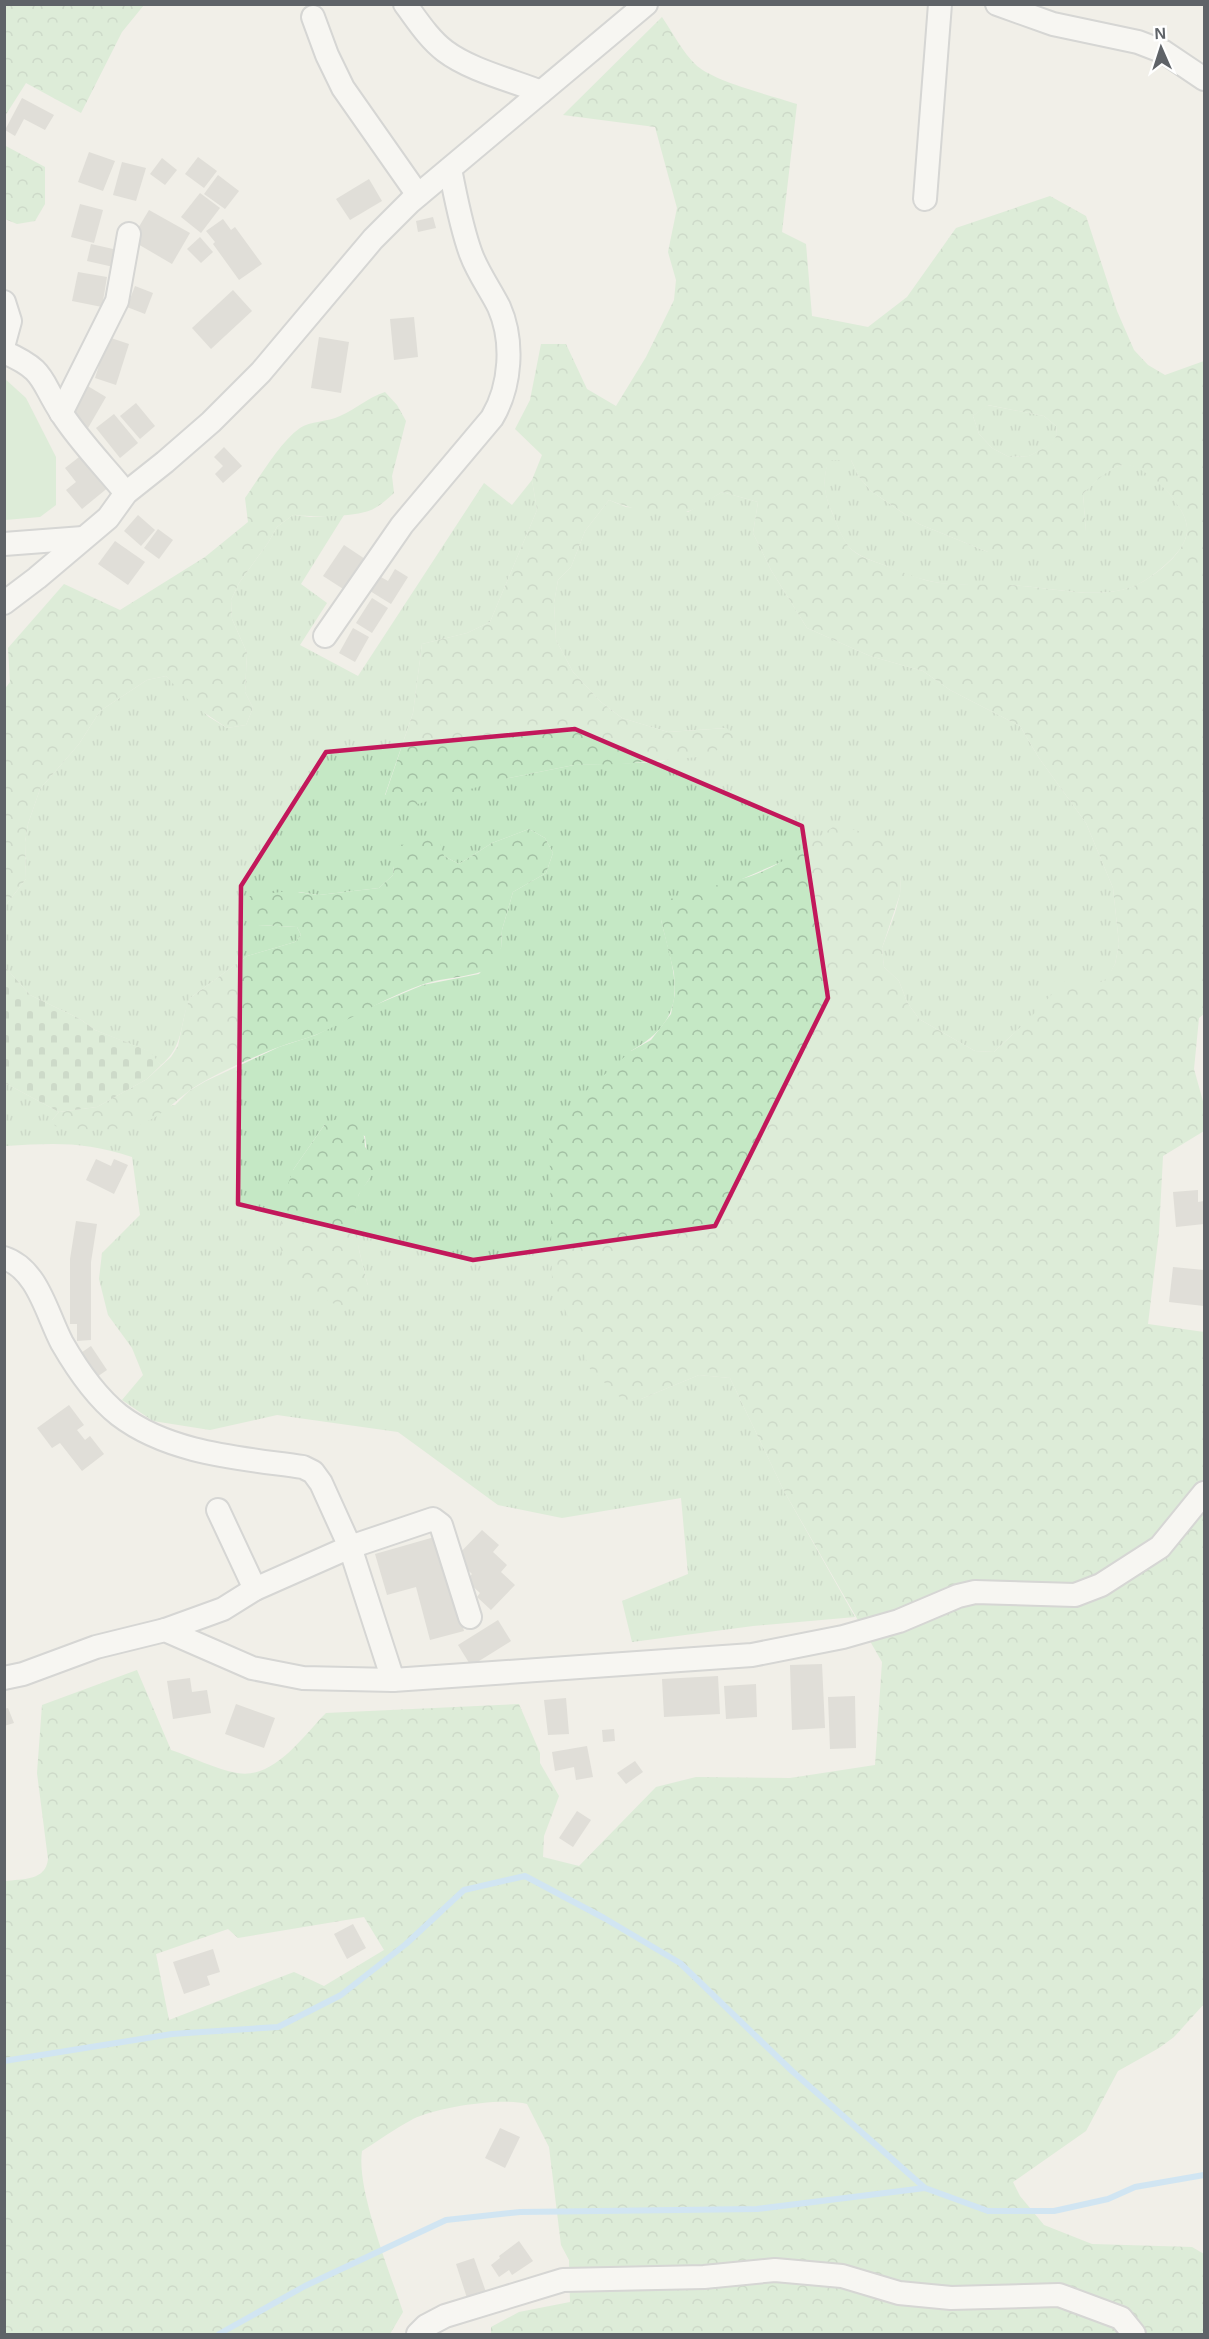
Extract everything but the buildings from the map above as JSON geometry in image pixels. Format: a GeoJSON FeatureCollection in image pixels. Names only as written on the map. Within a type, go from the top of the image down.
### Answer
{"type":"FeatureCollection","features":[{"type":"Feature","properties":{"kind":"street"},"geometry":{"type":"LineString","coordinates":[[405,4],[430,37],[445,51],[463,61],[541,92]]}},
{"type":"Feature","properties":{"kind":"street"},"geometry":{"type":"LineString","coordinates":[[4,603],[108,518],[126,493],[211,422],[244,389],[373,239],[418,195],[646,4]]}},
{"type":"Feature","properties":{"kind":"street"},"geometry":{"type":"LineString","coordinates":[[925,200],[940,4]]}},
{"type":"Feature","properties":{"kind":"street"},"geometry":{"type":"LineString","coordinates":[[997,4],[1053,24],[1138,42],[1164,51],[1204,79]]}},
{"type":"Feature","properties":{"kind":"street"},"geometry":{"type":"LineString","coordinates":[[313,17],[327,55],[343,88],[418,195]]}},
{"type":"Feature","properties":{"kind":"street"},"geometry":{"type":"LineString","coordinates":[[326,636],[402,525],[492,418],[498,408],[506,382],[508,365],[506,325],[468,246],[450,169]]}},
{"type":"Feature","properties":{"kind":"street"},"geometry":{"type":"LineString","coordinates":[[61,413],[117,301],[129,234]]}},
{"type":"Feature","properties":{"kind":"street"},"geometry":{"type":"LineString","coordinates":[[4,302],[10,321],[4,343]]}},
{"type":"Feature","properties":{"kind":"street"},"geometry":{"type":"LineString","coordinates":[[4,352],[27,362],[36,370],[61,413],[126,493]]}},
{"type":"Feature","properties":{"kind":"street"},"geometry":{"type":"LineString","coordinates":[[4,544],[83,538]]}},
{"type":"Feature","properties":{"kind":"street"},"geometry":{"type":"LineString","coordinates":[[4,1258],[22,1268],[35,1286],[63,1344],[92,1388],[135,1426],[180,1446],[303,1467],[313,1472],[321,1483],[350,1546],[393,1680]]}},
{"type":"Feature","properties":{"kind":"street"},"geometry":{"type":"LineString","coordinates":[[165,1630],[252,1668],[303,1678],[393,1680],[752,1655],[843,1637],[898,1621],[957,1596],[975,1592],[1075,1595],[1101,1585],[1160,1547],[1204,1493]]}},
{"type":"Feature","properties":{"kind":"street"},"geometry":{"type":"LineString","coordinates":[[218,1510],[255,1589]]}},
{"type":"Feature","properties":{"kind":"street"},"geometry":{"type":"LineString","coordinates":[[4,1678],[23,1674],[96,1647],[165,1630],[223,1609],[255,1589],[350,1546],[434,1519],[441,1525],[470,1617]]}},
{"type":"Feature","properties":{"kind":"street"},"geometry":{"type":"LineString","coordinates":[[418,2334],[426,2326],[445,2316],[563,2280],[704,2277],[775,2270],[842,2276],[899,2293],[951,2298],[1059,2295],[1121,2318],[1134,2334]]}},
{"type":"Feature","properties":{"kind":"highlighted area"},"geometry":{"type":"Polygon","coordinates":[[[575,729],[802,826],[828,998],[715,1226],[473,1260],[238,1204],[241,886],[326,752],[575,729]]]}},
{"type":"Feature","properties":{"kind":"green space"},"geometry":{"type":"Polygon","coordinates":[[[5,4],[144,5],[122,32],[81,113],[26,83],[5,116],[5,4]]]}},
{"type":"Feature","properties":{"kind":"green space"},"geometry":{"type":"Polygon","coordinates":[[[662,17],[687,55],[706,72],[731,83],[797,104],[782,232],[806,244],[812,316],[868,327],[907,297],[956,228],[1050,196],[1086,216],[1117,311],[1134,350],[1148,365],[1165,375],[1204,361],[1204,1014],[1199,1018],[1194,1069],[1204,1105],[1204,1131],[1163,1156],[1159,1232],[1148,1324],[1204,1332],[1204,2004],[1174,2037],[1118,2071],[1086,2131],[1013,2182],[1020,2196],[1044,2225],[1092,2244],[1192,2247],[1204,2254],[1204,2334],[491,2334],[491,2327],[519,2312],[570,2302],[569,2260],[561,2245],[549,2147],[527,2104],[502,2102],[470,2104],[424,2115],[400,2126],[362,2151],[364,2187],[369,2209],[403,2312],[390,2334],[5,2334],[5,1881],[32,1878],[38,1875],[43,1871],[48,1859],[37,1773],[42,1705],[137,1670],[171,1750],[220,1769],[251,1773],[263,1770],[287,1754],[326,1713],[519,1704],[540,1753],[540,1763],[559,1796],[544,1836],[543,1857],[579,1866],[656,1787],[696,1777],[790,1778],[875,1765],[882,1662],[784,1491],[730,1378],[699,1375],[641,1399],[624,1401],[590,1369],[552,1279],[549,1124],[631,1051],[651,1040],[671,1014],[675,993],[674,973],[661,920],[664,902],[761,872],[790,857],[836,825],[895,841],[901,875],[900,894],[882,948],[884,967],[899,981],[907,1002],[919,1019],[975,1051],[994,1052],[1068,977],[1087,984],[1105,981],[1115,964],[1119,944],[1113,888],[1086,823],[1039,758],[1020,726],[950,690],[923,671],[870,656],[807,628],[771,570],[753,533],[758,502],[722,492],[689,511],[671,514],[649,512],[609,500],[585,531],[571,567],[558,580],[554,603],[556,640],[573,672],[601,702],[622,718],[668,732],[727,728],[734,737],[709,756],[622,764],[574,765],[509,778],[407,807],[385,796],[413,713],[422,644],[467,633],[490,622],[537,510],[532,480],[542,455],[515,429],[530,400],[541,344],[566,344],[587,389],[616,406],[646,357],[674,300],[676,280],[668,252],[677,208],[655,127],[563,115],[662,17]],[[988,405],[973,416],[979,434],[992,448],[1009,457],[1029,456],[1053,443],[1057,434],[1056,426],[1044,416],[988,405]],[[829,460],[825,475],[828,503],[851,549],[871,560],[918,578],[940,583],[1012,585],[1087,593],[1120,590],[1136,585],[1167,564],[1178,552],[1187,532],[1182,511],[1165,489],[1143,471],[1132,466],[1118,466],[1102,476],[1083,494],[1086,531],[1078,547],[1063,556],[988,552],[919,524],[871,491],[859,477],[851,460],[829,460]],[[364,1917],[238,1938],[228,1929],[156,1954],[169,2020],[294,1972],[324,1986],[384,1950],[364,1917]]]}},
{"type":"Feature","properties":{"kind":"green space"},"geometry":{"type":"Polygon","coordinates":[[[4,145],[45,167],[45,204],[35,221],[17,224],[5,219],[4,145]]]}},
{"type":"Feature","properties":{"kind":"green space"},"geometry":{"type":"Polygon","coordinates":[[[4,378],[26,398],[56,457],[56,505],[40,517],[5,520],[4,378]]]}},
{"type":"Feature","properties":{"kind":"green space"},"geometry":{"type":"Polygon","coordinates":[[[385,392],[397,405],[406,421],[392,476],[394,493],[375,508],[358,514],[293,515],[277,527],[239,583],[231,600],[232,619],[247,653],[245,692],[253,708],[246,725],[227,728],[193,705],[166,676],[147,680],[100,711],[79,744],[40,789],[28,824],[25,842],[26,879],[5,906],[4,690],[10,682],[8,648],[64,584],[120,610],[205,557],[248,522],[245,498],[277,451],[292,434],[304,426],[340,416],[385,392]]]}},
{"type":"Feature","properties":{"kind":"green space"},"geometry":{"type":"Polygon","coordinates":[[[987,405],[1044,416],[1056,426],[1057,434],[1054,443],[1029,456],[1009,457],[992,448],[979,434],[973,416],[987,405]]]}},
{"type":"Feature","properties":{"kind":"green space"},"geometry":{"type":"Polygon","coordinates":[[[828,460],[851,460],[859,477],[871,491],[919,524],[988,552],[1086,531],[1083,494],[1107,472],[1123,465],[1143,471],[1165,488],[1182,511],[1187,532],[1178,552],[1167,563],[1150,577],[1121,590],[1088,593],[1010,585],[959,585],[934,582],[871,560],[851,549],[839,530],[826,495],[825,476],[828,460]]]}},
{"type":"Feature","properties":{"kind":"green space"},"geometry":{"type":"Polygon","coordinates":[[[532,480],[537,510],[490,622],[467,633],[422,644],[413,713],[385,795],[509,778],[574,765],[662,762],[726,728],[668,732],[622,718],[601,702],[573,672],[556,640],[554,603],[558,580],[571,567],[585,531],[609,500],[626,507],[688,512],[722,492],[758,502],[753,533],[771,570],[807,628],[870,656],[923,671],[950,690],[1020,726],[1039,758],[1086,823],[1113,888],[1119,944],[1115,964],[1106,981],[1074,991],[1059,999],[1031,1018],[994,1052],[975,1051],[919,1019],[907,1002],[899,981],[884,967],[882,948],[900,894],[901,875],[779,863],[661,920],[674,977],[671,1009],[664,1024],[651,1038],[631,1051],[641,1399],[699,1375],[730,1378],[784,1491],[855,1617],[753,1626],[632,1642],[622,1601],[688,1574],[681,1498],[562,1518],[498,1505],[398,1432],[277,1415],[210,1430],[153,1421],[122,1400],[143,1375],[132,1348],[108,1315],[99,1279],[102,1253],[140,1215],[132,1157],[99,1148],[69,1144],[5,1146],[5,1083],[59,1112],[52,1120],[175,1105],[189,1091],[206,1081],[279,1047],[316,1035],[368,1008],[423,985],[479,974],[501,948],[502,930],[513,892],[546,873],[553,853],[545,838],[529,829],[492,843],[459,864],[444,856],[394,866],[393,875],[379,888],[319,895],[299,892],[258,925],[297,927],[301,935],[295,942],[247,956],[190,998],[178,1042],[161,1065],[148,1051],[95,1030],[80,1019],[30,995],[5,967],[5,906],[26,879],[25,842],[28,824],[40,789],[79,744],[100,711],[147,680],[166,676],[209,717],[227,728],[246,725],[253,708],[245,692],[247,653],[232,619],[231,600],[239,583],[277,527],[293,515],[311,517],[344,515],[301,584],[327,603],[300,645],[358,676],[484,483],[512,505],[532,480]],[[325,1124],[293,1170],[368,1286],[355,1227],[359,1194],[370,1178],[365,1136],[325,1124]]]}},
{"type":"Feature","properties":{"kind":"green space"},"geometry":{"type":"Polygon","coordinates":[[[529,829],[545,838],[553,853],[546,873],[513,892],[502,930],[501,948],[496,966],[477,973],[421,985],[318,1034],[246,1061],[198,1085],[161,1113],[141,1124],[98,1130],[55,1126],[52,1120],[59,1112],[97,1107],[147,1079],[171,1057],[178,1046],[190,998],[247,956],[295,942],[301,935],[297,927],[258,925],[248,921],[243,913],[243,904],[250,896],[289,891],[319,895],[379,888],[393,875],[394,866],[386,848],[438,837],[444,856],[459,864],[492,843],[529,829]]]}},
{"type":"Feature","properties":{"kind":"green space"},"geometry":{"type":"Polygon","coordinates":[[[5,967],[30,995],[80,1019],[95,1030],[149,1051],[161,1065],[147,1079],[97,1107],[59,1112],[5,1083],[5,967]]]}},
{"type":"Feature","properties":{"kind":"green space"},"geometry":{"type":"Polygon","coordinates":[[[342,1117],[360,1128],[364,1135],[365,1147],[378,1160],[359,1194],[355,1213],[359,1250],[368,1286],[360,1304],[342,1307],[306,1292],[290,1281],[279,1243],[286,1190],[293,1170],[325,1124],[342,1117]]]}},
{"type":"Feature","properties":{"kind":"waterway"},"geometry":{"type":"LineString","coordinates":[[4,2061],[172,2034],[278,2027],[341,1995],[406,1944],[464,1890],[525,1876],[604,1918],[680,1963],[792,2071],[925,2188]]}},
{"type":"Feature","properties":{"kind":"waterway"},"geometry":{"type":"LineString","coordinates":[[219,2334],[305,2286],[446,2220],[520,2212],[757,2209],[925,2188],[988,2211],[1054,2211],[1108,2199],[1135,2187],[1204,2175]]}}]}
